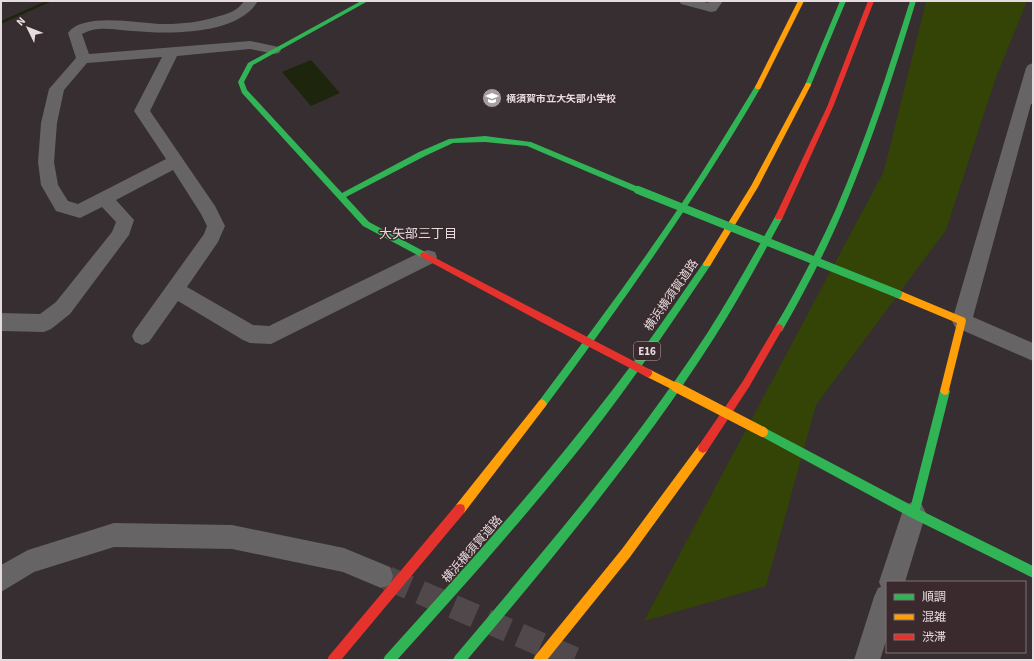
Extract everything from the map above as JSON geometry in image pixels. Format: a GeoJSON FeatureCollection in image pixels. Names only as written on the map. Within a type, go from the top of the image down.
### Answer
{"type":"FeatureCollection","features":[{"type":"Feature","properties":{"kind":"main road"},"geometry":{"type":"LineString","coordinates":[[365,1],[250,64],[241,82],[244,91],[342,196],[366,224],[914,512],[1033,572]]}},
{"type":"Feature","properties":{"kind":"main road"},"geometry":{"type":"LineString","coordinates":[[333,660],[384,602],[497,465],[658,246],[735,125],[770,64],[801,1]]}},
{"type":"Feature","properties":{"kind":"main road","name":"横浜横須賀道路"},"geometry":{"type":"LineString","coordinates":[[389,660],[512,522],[584,434],[637,365],[690,289],[734,220],[795,111],[818,62],[843,1]]}},
{"type":"Feature","properties":{"kind":"main road"},"geometry":{"type":"LineString","coordinates":[[459,660],[562,539],[654,419],[723,317],[758,257],[809,157],[871,1]]}},
{"type":"Feature","properties":{"kind":"main road"},"geometry":{"type":"LineString","coordinates":[[539,660],[618,565],[706,443],[773,340],[813,265],[844,202],[860,164],[880,112],[913,1]]}},
{"type":"Feature","properties":{"kind":"main road"},"geometry":{"type":"LineString","coordinates":[[342,196],[422,154],[452,142],[485,139],[528,144],[962,321],[914,512]]}},
{"type":"Feature","properties":{"kind":"street"},"geometry":{"type":"LineString","coordinates":[[83,59],[75,33],[91,25],[107,24],[146,28],[201,26],[241,13],[251,1]]}},
{"type":"Feature","properties":{"kind":"street"},"geometry":{"type":"LineString","coordinates":[[686,1],[711,8],[716,1]]}},
{"type":"Feature","properties":{"kind":"street"},"geometry":{"type":"LineString","coordinates":[[176,162],[80,210],[62,206],[50,185],[46,162],[49,123],[57,89],[83,59],[250,45],[274,50]]}},
{"type":"Feature","properties":{"kind":"street"},"geometry":{"type":"LineString","coordinates":[[142,336],[212,237],[216,226],[209,211],[142,111],[172,51]]}},
{"type":"Feature","properties":{"kind":"street"},"geometry":{"type":"LineString","coordinates":[[1033,68],[1029,99],[962,321],[1033,352]]}},
{"type":"Feature","properties":{"kind":"street"},"geometry":{"type":"LineString","coordinates":[[1,322],[44,323],[64,308],[120,235],[125,220],[104,198]]}},
{"type":"Feature","properties":{"kind":"street"},"geometry":{"type":"LineString","coordinates":[[175,289],[250,334],[271,335],[428,257]]}},
{"type":"Feature","properties":{"kind":"street"},"geometry":{"type":"LineString","coordinates":[[892,581],[914,512]]}},
{"type":"Feature","properties":{"kind":"street"},"geometry":{"type":"LineString","coordinates":[[1,579],[28,562],[114,535],[232,537],[344,560],[381,576]]}},
{"type":"Feature","properties":{"kind":"street"},"geometry":{"type":"LineString","coordinates":[[867,660],[886,600]]}},
{"type":"Feature","properties":{"kind":"green space"},"geometry":{"type":"Polygon","coordinates":[[[926,1],[1027,1],[995,80],[946,230],[816,405],[766,586],[644,621],[884,171],[926,1]]]}},
{"type":"Feature","properties":{"kind":"shaded area"},"geometry":{"type":"Polygon","coordinates":[[[311,60],[340,93],[311,106],[282,72],[311,60]]]}},
{"type":"Feature","properties":{"kind":"waterway"},"geometry":{"type":"LineString","coordinates":[[1,23],[50,1]]}},
{"type":"Feature","properties":{"kind":"tunnel"},"geometry":{"type":"LineString","coordinates":[[387,578],[577,660]]}},
{"type":"Feature","properties":{"kind":"traffic: fast"},"geometry":{"type":"LineString","coordinates":[[365,1],[250,64],[241,82],[244,91],[366,224],[424,255]]}},
{"type":"Feature","properties":{"kind":"traffic: fast"},"geometry":{"type":"LineString","coordinates":[[808,85],[843,1]]}},
{"type":"Feature","properties":{"kind":"traffic: fast"},"geometry":{"type":"LineString","coordinates":[[779,328],[801,289],[840,210],[872,127],[913,1]]}},
{"type":"Feature","properties":{"kind":"traffic: fast"},"geometry":{"type":"LineString","coordinates":[[542,404],[682,210],[734,129],[758,87]]}},
{"type":"Feature","properties":{"kind":"traffic: fast"},"geometry":{"type":"LineString","coordinates":[[342,196],[422,154],[452,141],[485,139],[528,144],[638,190]]}},
{"type":"Feature","properties":{"kind":"traffic: fast"},"geometry":{"type":"LineString","coordinates":[[638,190],[898,294]]}},
{"type":"Feature","properties":{"kind":"traffic: fast"},"geometry":{"type":"LineString","coordinates":[[459,660],[547,555],[632,448],[711,335],[746,277],[779,217]]}},
{"type":"Feature","properties":{"kind":"traffic: fast"},"geometry":{"type":"LineString","coordinates":[[389,660],[475,565],[585,434],[636,367],[707,264]]}},
{"type":"Feature","properties":{"kind":"traffic: fast"},"geometry":{"type":"LineString","coordinates":[[914,513],[945,391]]}},
{"type":"Feature","properties":{"kind":"traffic: fast"},"geometry":{"type":"LineString","coordinates":[[763,432],[914,513],[1033,572]]}},
{"type":"Feature","properties":{"kind":"traffic: slow"},"geometry":{"type":"LineString","coordinates":[[758,87],[801,1]]}},
{"type":"Feature","properties":{"kind":"traffic: slow"},"geometry":{"type":"LineString","coordinates":[[707,264],[754,187],[808,85]]}},
{"type":"Feature","properties":{"kind":"traffic: slow"},"geometry":{"type":"LineString","coordinates":[[898,294],[962,321],[945,391]]}},
{"type":"Feature","properties":{"kind":"traffic: slow"},"geometry":{"type":"LineString","coordinates":[[648,373],[763,432]]}},
{"type":"Feature","properties":{"kind":"traffic: slow"},"geometry":{"type":"LineString","coordinates":[[460,509],[542,404]]}},
{"type":"Feature","properties":{"kind":"traffic: slow"},"geometry":{"type":"LineString","coordinates":[[539,660],[626,553],[703,448]]}},
{"type":"Feature","properties":{"kind":"traffic: jam"},"geometry":{"type":"LineString","coordinates":[[779,217],[830,107],[871,1]]}},
{"type":"Feature","properties":{"kind":"traffic: jam"},"geometry":{"type":"LineString","coordinates":[[424,255],[548,321]]}},
{"type":"Feature","properties":{"kind":"traffic: jam"},"geometry":{"type":"LineString","coordinates":[[548,321],[648,373]]}},
{"type":"Feature","properties":{"kind":"traffic: jam"},"geometry":{"type":"LineString","coordinates":[[703,448],[746,384],[779,328]]}},
{"type":"Feature","properties":{"kind":"traffic: jam"},"geometry":{"type":"LineString","coordinates":[[333,660],[460,509]]}},
{"type":"Feature","properties":{"kind":"place","name":"横須賀市立大矢部小学校"},"geometry":{"type":"Point","coordinates":[492,98]}},
{"type":"Feature","properties":{"kind":"district","name":"大矢部三丁目"},"geometry":{"type":"Point","coordinates":[418,233]}}]}
